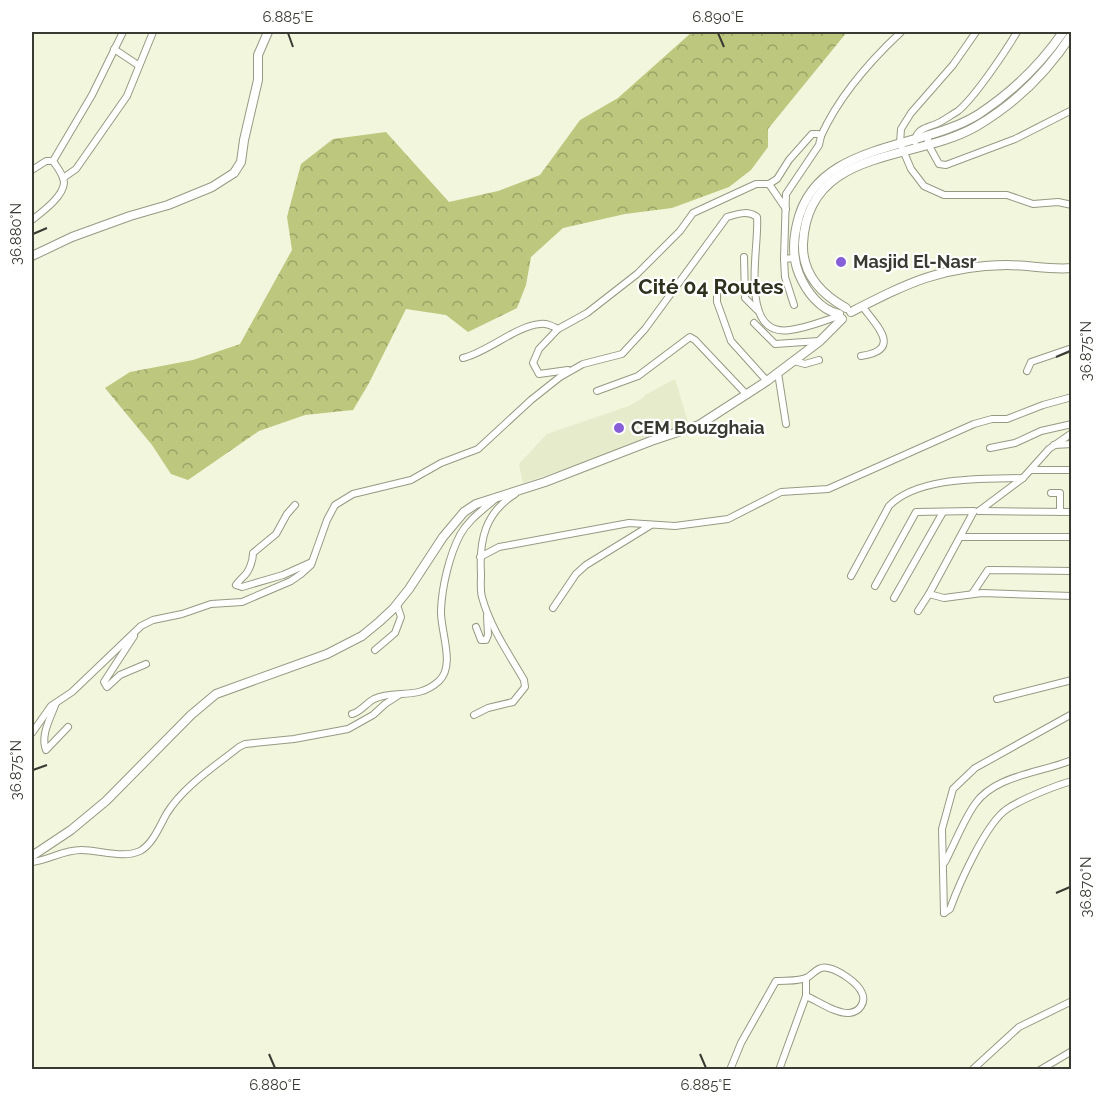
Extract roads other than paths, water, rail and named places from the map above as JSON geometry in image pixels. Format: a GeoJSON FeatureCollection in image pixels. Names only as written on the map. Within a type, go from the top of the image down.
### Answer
{"type":"FeatureCollection","features":[{"type":"Feature","properties":{"kind":"main road"},"geometry":{"type":"LineString","coordinates":[[32,256],[72,237],[168,205],[224,181],[234,173],[241,162],[258,80],[258,55],[268,32]]}},
{"type":"Feature","properties":{"kind":"main road"},"geometry":{"type":"LineString","coordinates":[[928,140],[993,104],[1038,64],[1063,32]]}},
{"type":"Feature","properties":{"kind":"main road"},"geometry":{"type":"LineString","coordinates":[[843,314],[825,309],[813,297],[802,280],[794,258],[798,219],[803,205],[815,187],[825,177],[852,160],[964,133],[1000,111],[1037,79],[1061,51],[1071,34]]}},
{"type":"Feature","properties":{"kind":"main road"},"geometry":{"type":"LineString","coordinates":[[843,314],[820,290],[806,265],[803,245],[805,224],[810,209],[819,194],[842,174],[866,161],[902,147]]}},
{"type":"Feature","properties":{"kind":"main road"},"geometry":{"type":"LineString","coordinates":[[32,856],[71,830],[106,801],[191,715],[216,694],[327,654],[362,636],[396,605],[443,537],[465,512],[476,504],[699,426],[804,354],[820,341],[843,314],[904,285],[953,270],[1008,265],[1071,268]]}},
{"type":"Feature","properties":{"kind":"street"},"geometry":{"type":"LineString","coordinates":[[53,161],[92,95],[123,32]]}},
{"type":"Feature","properties":{"kind":"street"},"geometry":{"type":"LineString","coordinates":[[63,178],[76,169],[121,106],[153,32]]}},
{"type":"Feature","properties":{"kind":"street"},"geometry":{"type":"LineString","coordinates":[[794,305],[785,277],[786,194],[812,157],[830,116],[877,54],[901,32]]}},
{"type":"Feature","properties":{"kind":"street"},"geometry":{"type":"LineString","coordinates":[[976,32],[953,65],[911,113],[901,129],[902,147],[911,169],[924,186],[944,195],[1006,195],[1033,204],[1058,202],[1071,204]]}},
{"type":"Feature","properties":{"kind":"street"},"geometry":{"type":"LineString","coordinates":[[915,143],[918,132],[922,128],[941,122],[960,110],[1017,32]]}},
{"type":"Feature","properties":{"kind":"street"},"geometry":{"type":"LineString","coordinates":[[114,49],[138,65]]}},
{"type":"Feature","properties":{"kind":"street"},"geometry":{"type":"LineString","coordinates":[[928,140],[939,164],[946,165],[1015,139],[1071,110]]}},
{"type":"Feature","properties":{"kind":"street"},"geometry":{"type":"LineString","coordinates":[[572,370],[539,374],[533,363],[539,350],[558,329],[587,313],[630,280],[680,231],[693,213],[756,184],[769,184],[777,179],[789,160],[812,134],[821,136]]}},
{"type":"Feature","properties":{"kind":"street"},"geometry":{"type":"LineString","coordinates":[[32,170],[46,161],[53,161]]}},
{"type":"Feature","properties":{"kind":"street"},"geometry":{"type":"LineString","coordinates":[[32,220],[60,193],[64,184],[53,161]]}},
{"type":"Feature","properties":{"kind":"street"},"geometry":{"type":"LineString","coordinates":[[769,184],[786,209]]}},
{"type":"Feature","properties":{"kind":"street"},"geometry":{"type":"LineString","coordinates":[[32,733],[51,706],[72,692],[141,626],[153,620],[182,614],[211,604],[242,602],[302,574],[312,562],[327,520],[335,505],[353,494],[411,480],[478,448],[531,400],[572,370],[583,364],[622,354],[629,348],[727,218],[741,213],[751,213],[757,217],[758,228],[754,255],[758,310]]}},
{"type":"Feature","properties":{"kind":"street"},"geometry":{"type":"LineString","coordinates":[[744,257],[745,298],[771,326],[784,330],[843,314]]}},
{"type":"Feature","properties":{"kind":"street"},"geometry":{"type":"LineString","coordinates":[[784,259],[794,258]]}},
{"type":"Feature","properties":{"kind":"street"},"geometry":{"type":"LineString","coordinates":[[717,282],[717,302],[731,341],[767,381]]}},
{"type":"Feature","properties":{"kind":"street"},"geometry":{"type":"LineString","coordinates":[[861,356],[877,353],[885,341],[884,334],[862,306]]}},
{"type":"Feature","properties":{"kind":"street"},"geometry":{"type":"LineString","coordinates":[[463,358],[473,356],[528,327],[541,323],[550,324],[558,329]]}},
{"type":"Feature","properties":{"kind":"street"},"geometry":{"type":"LineString","coordinates":[[754,323],[775,344],[820,341]]}},
{"type":"Feature","properties":{"kind":"street"},"geometry":{"type":"LineString","coordinates":[[597,391],[638,376],[690,338],[695,340],[747,395]]}},
{"type":"Feature","properties":{"kind":"street"},"geometry":{"type":"LineString","coordinates":[[796,344],[804,354]]}},
{"type":"Feature","properties":{"kind":"street"},"geometry":{"type":"LineString","coordinates":[[1027,371],[1031,362],[1071,348]]}},
{"type":"Feature","properties":{"kind":"street"},"geometry":{"type":"LineString","coordinates":[[794,361],[805,364],[819,360]]}},
{"type":"Feature","properties":{"kind":"street"},"geometry":{"type":"LineString","coordinates":[[778,373],[786,424]]}},
{"type":"Feature","properties":{"kind":"street"},"geometry":{"type":"LineString","coordinates":[[480,557],[500,547],[629,523],[675,526],[728,519],[781,492],[828,489],[974,424],[992,419],[1007,419],[1071,397]]}},
{"type":"Feature","properties":{"kind":"street"},"geometry":{"type":"LineString","coordinates":[[990,448],[1015,443],[1041,431],[1071,424]]}},
{"type":"Feature","properties":{"kind":"street"},"geometry":{"type":"LineString","coordinates":[[918,611],[977,511],[1023,478],[1054,445],[1071,432]]}},
{"type":"Feature","properties":{"kind":"street"},"geometry":{"type":"LineString","coordinates":[[1054,445],[1071,444]]}},
{"type":"Feature","properties":{"kind":"street"},"geometry":{"type":"LineString","coordinates":[[1031,470],[1071,470]]}},
{"type":"Feature","properties":{"kind":"street"},"geometry":{"type":"LineString","coordinates":[[851,576],[889,506],[903,494],[921,486],[966,480],[1023,478]]}},
{"type":"Feature","properties":{"kind":"street"},"geometry":{"type":"LineString","coordinates":[[474,715],[489,708],[513,702],[525,687],[524,680],[493,626],[481,595],[480,557],[482,537],[501,502],[523,488]]}},
{"type":"Feature","properties":{"kind":"street"},"geometry":{"type":"LineString","coordinates":[[1051,493],[1060,493],[1060,512]]}},
{"type":"Feature","properties":{"kind":"street"},"geometry":{"type":"LineString","coordinates":[[352,714],[374,699],[392,694],[423,691],[439,681],[446,670],[447,660],[441,610],[452,558],[460,535],[469,523],[500,495]]}},
{"type":"Feature","properties":{"kind":"street"},"geometry":{"type":"LineString","coordinates":[[295,505],[276,534],[253,553],[253,560],[245,576],[239,579],[236,585],[242,587],[283,575],[312,562]]}},
{"type":"Feature","properties":{"kind":"street"},"geometry":{"type":"LineString","coordinates":[[875,586],[916,512],[1071,512]]}},
{"type":"Feature","properties":{"kind":"street"},"geometry":{"type":"LineString","coordinates":[[894,598],[944,512]]}},
{"type":"Feature","properties":{"kind":"street"},"geometry":{"type":"LineString","coordinates":[[553,608],[576,574],[585,565],[652,525]]}},
{"type":"Feature","properties":{"kind":"street"},"geometry":{"type":"LineString","coordinates":[[961,537],[1071,537]]}},
{"type":"Feature","properties":{"kind":"street"},"geometry":{"type":"LineString","coordinates":[[972,594],[988,570],[1071,571]]}},
{"type":"Feature","properties":{"kind":"street"},"geometry":{"type":"LineString","coordinates":[[929,594],[944,598],[972,594],[1071,596]]}},
{"type":"Feature","properties":{"kind":"street"},"geometry":{"type":"LineString","coordinates":[[375,650],[395,633],[401,617],[396,605]]}},
{"type":"Feature","properties":{"kind":"street"},"geometry":{"type":"LineString","coordinates":[[476,627],[481,640],[486,640],[488,635],[487,610]]}},
{"type":"Feature","properties":{"kind":"street"},"geometry":{"type":"LineString","coordinates":[[141,626],[104,682],[105,685],[107,687],[120,675],[146,664]]}},
{"type":"Feature","properties":{"kind":"street"},"geometry":{"type":"LineString","coordinates":[[997,699],[1071,680]]}},
{"type":"Feature","properties":{"kind":"street"},"geometry":{"type":"LineString","coordinates":[[32,862],[68,851],[81,850],[131,855],[144,849],[168,811],[181,796],[239,747],[245,744],[294,739],[348,729],[373,716],[399,695]]}},
{"type":"Feature","properties":{"kind":"street"},"geometry":{"type":"LineString","coordinates":[[56,703],[44,737],[46,750],[68,728]]}},
{"type":"Feature","properties":{"kind":"street"},"geometry":{"type":"LineString","coordinates":[[1071,714],[975,768],[953,789],[942,829],[944,913],[950,909],[981,844],[997,818],[1007,809],[1071,781]]}},
{"type":"Feature","properties":{"kind":"street"},"geometry":{"type":"LineString","coordinates":[[944,864],[975,804],[984,793],[1007,781],[1071,760]]}},
{"type":"Feature","properties":{"kind":"street"},"geometry":{"type":"LineString","coordinates":[[730,1070],[741,1043],[776,981],[806,979],[819,968],[828,968],[853,983],[860,990],[863,1005],[859,1010],[850,1013],[842,1012],[806,996]]}},
{"type":"Feature","properties":{"kind":"street"},"geometry":{"type":"LineString","coordinates":[[779,1070],[806,996],[806,979]]}},
{"type":"Feature","properties":{"kind":"street"},"geometry":{"type":"LineString","coordinates":[[972,1070],[1019,1027],[1071,1001]]}},
{"type":"Feature","properties":{"kind":"street"},"geometry":{"type":"LineString","coordinates":[[1040,1070],[1071,1051]]}},
{"type":"Feature","properties":{"kind":"place","name":"Masjid El-Nasr"},"geometry":{"type":"Point","coordinates":[841,262]}},
{"type":"Feature","properties":{"kind":"place","name":"CEM Bouzghaia"},"geometry":{"type":"Point","coordinates":[619,428]}},
{"type":"Feature","properties":{"kind":"district","name":"Cité 04 Routes"},"geometry":{"type":"Point","coordinates":[711,287]}}]}
